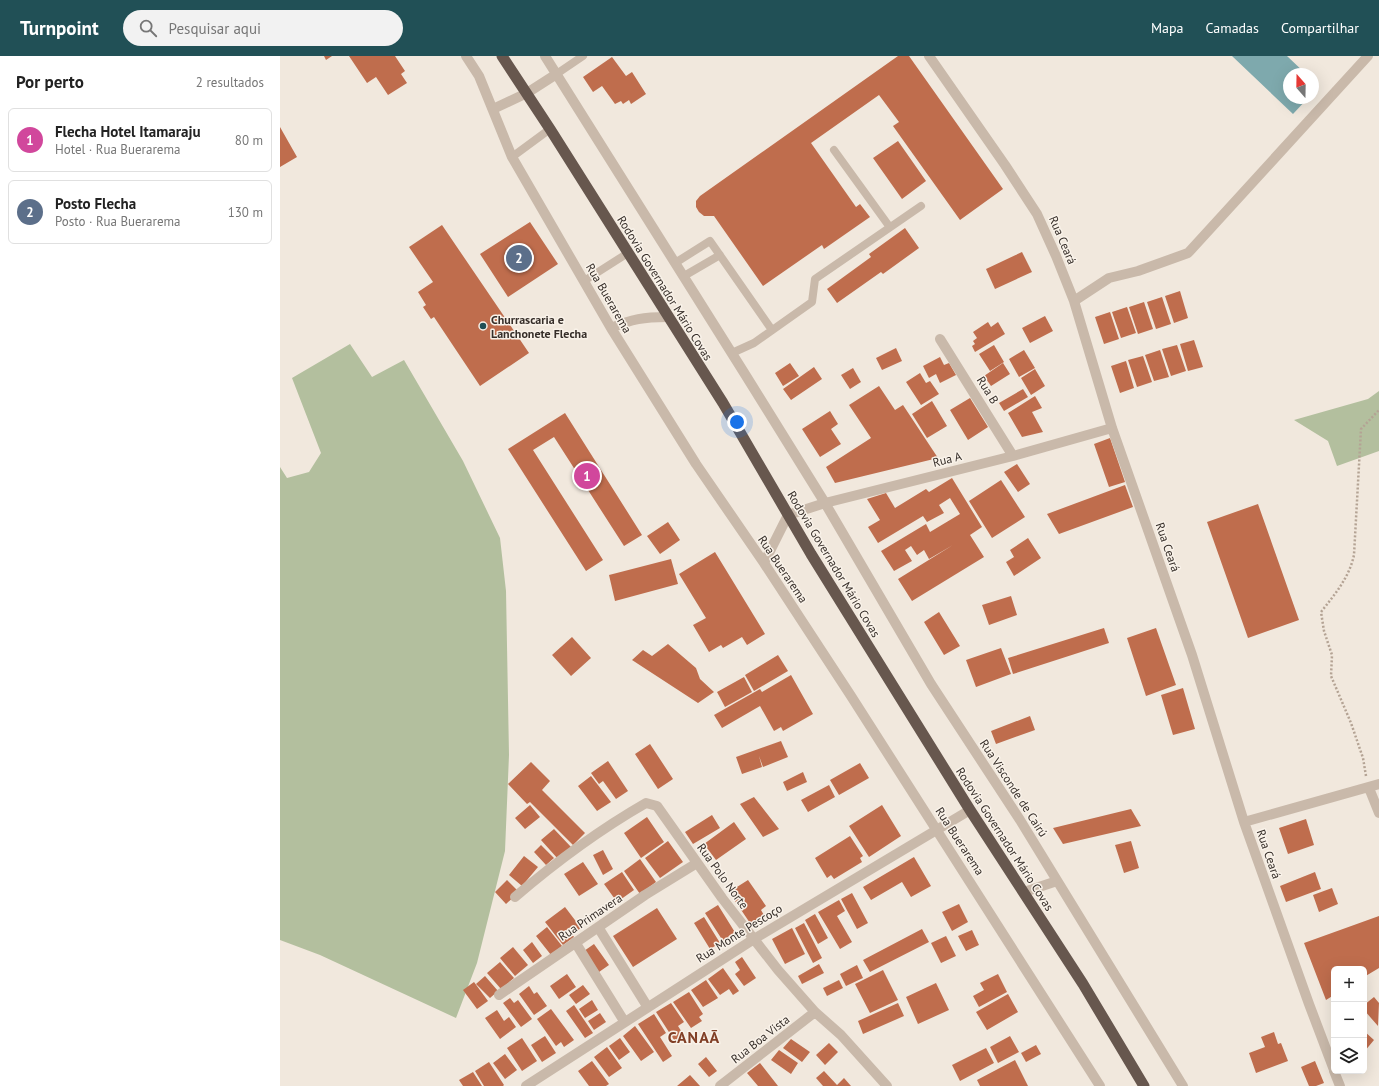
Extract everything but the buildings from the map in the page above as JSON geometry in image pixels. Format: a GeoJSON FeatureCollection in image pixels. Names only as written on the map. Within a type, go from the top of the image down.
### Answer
{"type":"FeatureCollection","features":[{"type":"Feature","properties":{"kind":"highway","name":"Rodovia Governador Mário Covas"},"geometry":{"type":"LineString","coordinates":[[502,56],[528,94],[722,403],[788,515],[970,810],[1083,984],[1144,1086]]}},
{"type":"Feature","properties":{"kind":"street","name":"Rua Buerarema"},"geometry":{"type":"LineString","coordinates":[[466,56],[479,76],[512,157],[611,328],[696,464],[764,563],[937,829],[1100,1086]]}},
{"type":"Feature","properties":{"kind":"street","name":"Rua Visconde de Cairú"},"geometry":{"type":"LineString","coordinates":[[545,56],[555,75],[684,276],[825,503],[931,684],[1020,820],[1183,1086]]}},
{"type":"Feature","properties":{"kind":"street","name":"Rua Ceará"},"geometry":{"type":"LineString","coordinates":[[930,56],[1006,164],[1037,214],[1074,301],[1112,428],[1192,655],[1244,822],[1331,1062]]}},
{"type":"Feature","properties":{"kind":"street"},"geometry":{"type":"LineString","coordinates":[[1074,301],[1109,278],[1138,271],[1188,253],[1368,56]]}},
{"type":"Feature","properties":{"kind":"street"},"geometry":{"type":"LineString","coordinates":[[493,109],[528,94],[555,75]]}},
{"type":"Feature","properties":{"kind":"street"},"geometry":{"type":"LineString","coordinates":[[611,328],[632,319],[667,317]]}},
{"type":"Feature","properties":{"kind":"street","name":"Rua B"},"geometry":{"type":"LineString","coordinates":[[940,339],[1013,456]]}},
{"type":"Feature","properties":{"kind":"street","name":"Rua A"},"geometry":{"type":"LineString","coordinates":[[788,515],[825,503],[1013,456],[1112,428]]}},
{"type":"Feature","properties":{"kind":"street"},"geometry":{"type":"LineString","coordinates":[[764,563],[788,515]]}},
{"type":"Feature","properties":{"kind":"street"},"geometry":{"type":"LineString","coordinates":[[1244,822],[1379,784]]}},
{"type":"Feature","properties":{"kind":"street"},"geometry":{"type":"LineString","coordinates":[[1369,788],[1379,813]]}},
{"type":"Feature","properties":{"kind":"street","name":"Rua Polo Norte"},"geometry":{"type":"LineString","coordinates":[[515,896],[550,866],[597,832],[646,803],[656,806],[778,970],[816,1012],[841,1034],[885,1086]]}},
{"type":"Feature","properties":{"kind":"street","name":"Rua Monte Pescoço"},"geometry":{"type":"LineString","coordinates":[[526,1086],[647,1006],[754,939],[970,810]]}},
{"type":"Feature","properties":{"kind":"street","name":"Rua Primavera"},"geometry":{"type":"LineString","coordinates":[[498,995],[575,942],[697,863]]}},
{"type":"Feature","properties":{"kind":"street"},"geometry":{"type":"LineString","coordinates":[[1024,892],[1057,881]]}},
{"type":"Feature","properties":{"kind":"street"},"geometry":{"type":"LineString","coordinates":[[598,927],[647,1006]]}},
{"type":"Feature","properties":{"kind":"street"},"geometry":{"type":"LineString","coordinates":[[575,942],[624,1021]]}},
{"type":"Feature","properties":{"kind":"street","name":"Rua Boa Vista"},"geometry":{"type":"LineString","coordinates":[[720,1086],[816,1012]]}},
{"type":"Feature","properties":{"kind":"street","name":"Rua Ceará"},"geometry":{"type":"LineString","coordinates":[[1336,1074],[1340,1086]]}},
{"type":"Feature","properties":{"kind":"lane"},"geometry":{"type":"LineString","coordinates":[[555,75],[583,56]]}},
{"type":"Feature","properties":{"kind":"lane"},"geometry":{"type":"LineString","coordinates":[[512,157],[550,129]]}},
{"type":"Feature","properties":{"kind":"lane"},"geometry":{"type":"LineString","coordinates":[[834,150],[889,226]]}},
{"type":"Feature","properties":{"kind":"lane"},"geometry":{"type":"LineString","coordinates":[[732,354],[754,343],[812,302],[815,279],[889,226],[921,206]]}},
{"type":"Feature","properties":{"kind":"lane"},"geometry":{"type":"LineString","coordinates":[[675,263],[710,241],[772,330]]}},
{"type":"Feature","properties":{"kind":"lane"},"geometry":{"type":"LineString","coordinates":[[584,281],[628,253]]}},
{"type":"Feature","properties":{"kind":"lane"},"geometry":{"type":"LineString","coordinates":[[684,276],[720,255]]}},
{"type":"Feature","properties":{"kind":"path"},"geometry":{"type":"LineString","coordinates":[[1369,788],[1363,758],[1351,723],[1331,676],[1332,655],[1324,631],[1321,612],[1345,581],[1351,570],[1354,555],[1362,429],[1379,410]]}},
{"type":"Feature","properties":{"kind":"green space"},"geometry":{"type":"Polygon","coordinates":[[[350,344],[372,377],[404,360],[463,461],[500,538],[506,591],[509,755],[505,851],[477,963],[456,1018],[320,955],[280,940],[280,467],[287,478],[309,472],[321,453],[292,378],[350,344]]]}},
{"type":"Feature","properties":{"kind":"green space"},"geometry":{"type":"Polygon","coordinates":[[[1379,391],[1379,451],[1337,466],[1328,441],[1294,420],[1368,399],[1379,391]]]}},
{"type":"Feature","properties":{"kind":"water"},"geometry":{"type":"Polygon","coordinates":[[[1232,56],[1287,56],[1300,68],[1283,68],[1283,104],[1302,104],[1293,114],[1232,56]]]}},
{"type":"Feature","properties":{"kind":"place","name":"Posto Flecha"},"geometry":{"type":"Point","coordinates":[519,258]}},
{"type":"Feature","properties":{"kind":"place","name":"Churrascaria e Lanchonete Flecha"},"geometry":{"type":"Point","coordinates":[483,326]}},
{"type":"Feature","properties":{"kind":"place","name":"Flecha Hotel Itamaraju"},"geometry":{"type":"Point","coordinates":[587,476]}},
{"type":"Feature","properties":{"kind":"district","name":"CANAÃ"},"geometry":{"type":"Point","coordinates":[694,1037]}}]}
